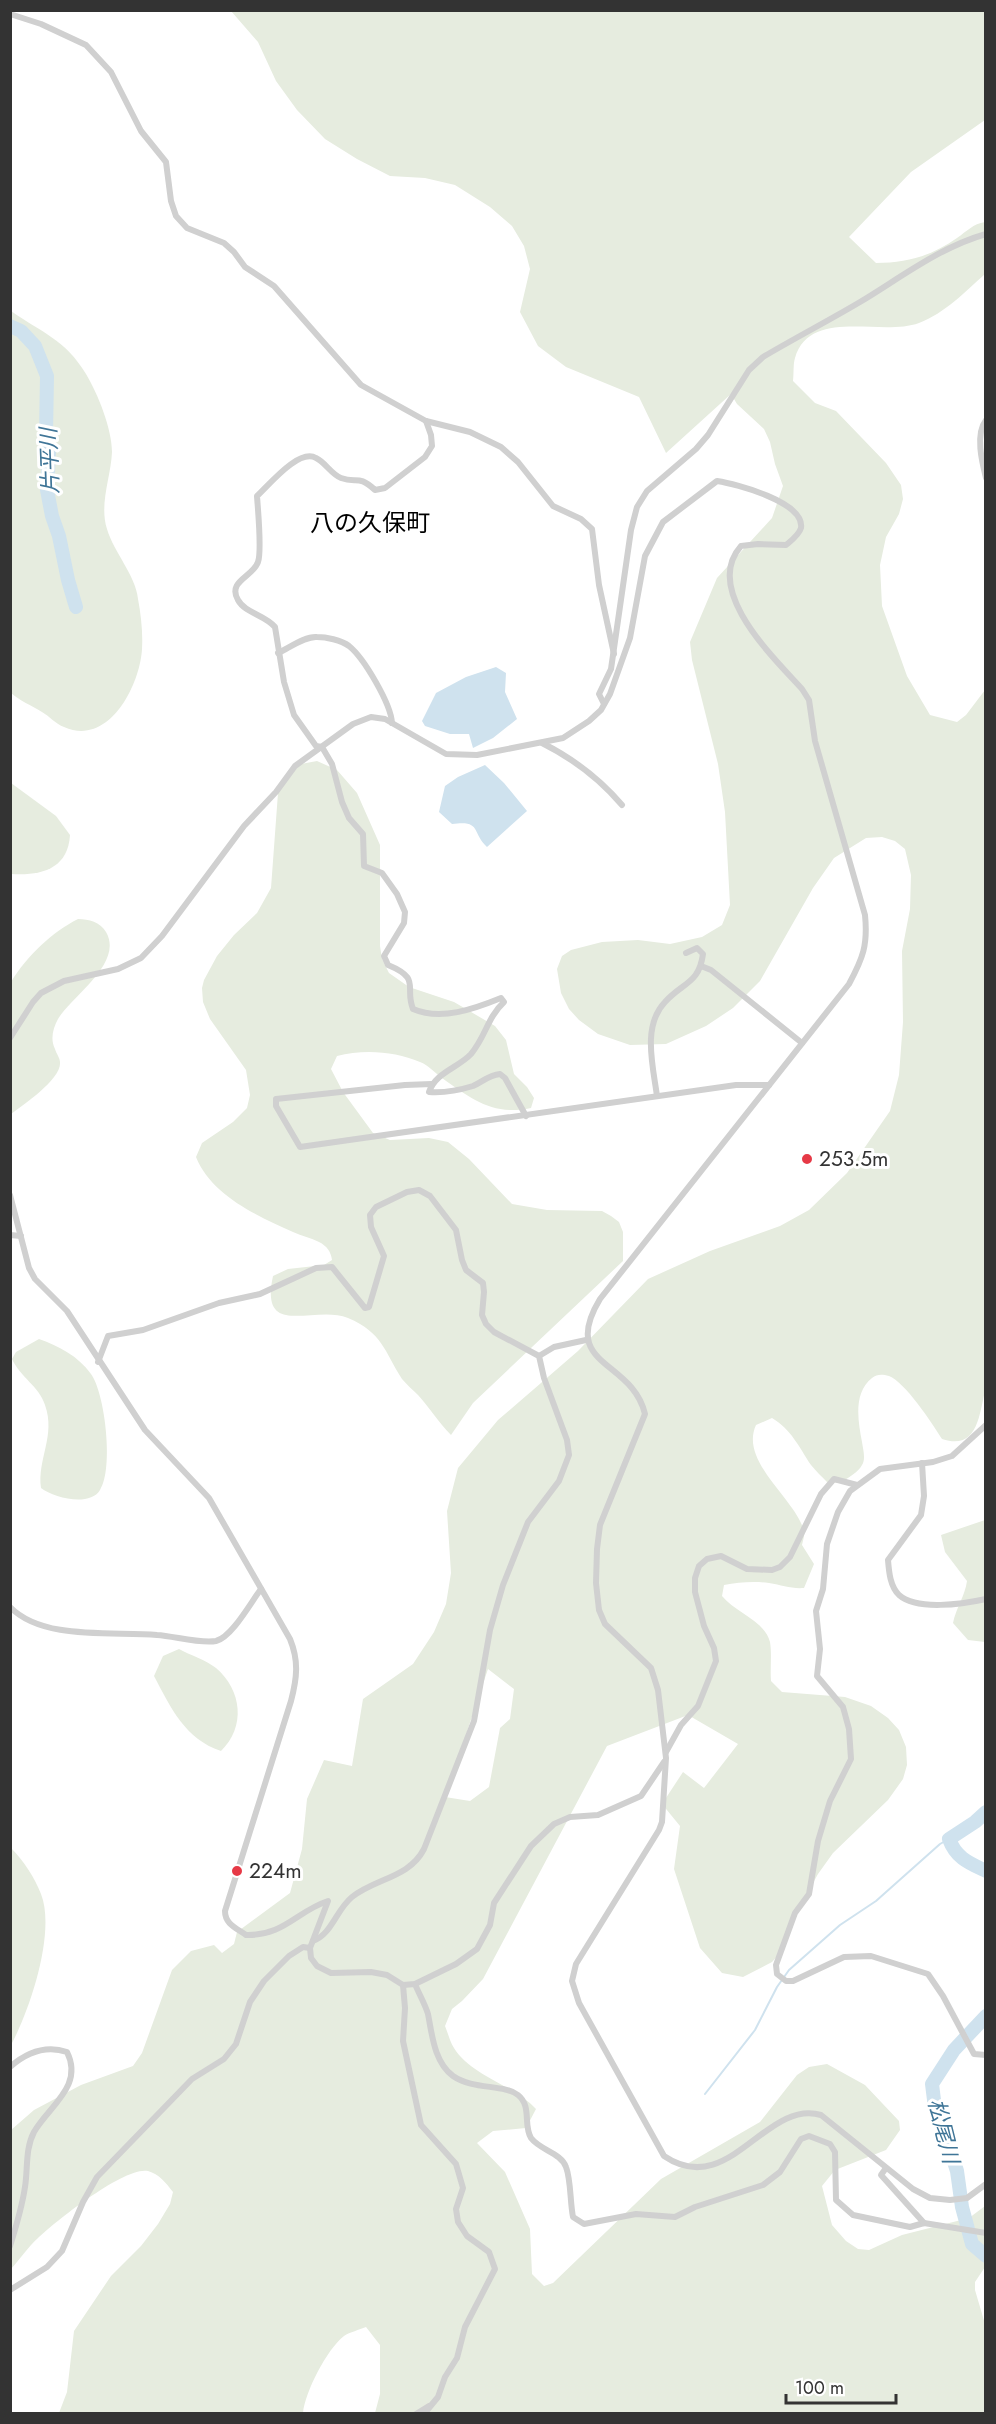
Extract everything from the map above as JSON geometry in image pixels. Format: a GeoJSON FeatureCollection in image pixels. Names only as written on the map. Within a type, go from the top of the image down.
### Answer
{"type":"FeatureCollection","features":[{"type":"Feature","properties":{"kind":"street"},"geometry":{"type":"LineString","coordinates":[[10,14],[41,24],[86,45],[111,72],[141,131],[166,162],[171,201],[176,216],[188,228],[224,243],[245,267],[274,286],[361,385],[426,422],[470,432],[508,452],[553,506],[581,519],[592,528],[599,585],[614,654]]}},
{"type":"Feature","properties":{"kind":"street"},"geometry":{"type":"LineString","coordinates":[[604,704],[599,694],[611,669],[614,654],[631,530],[637,507],[647,491],[696,449],[708,435],[749,370],[763,357],[933,257],[970,238],[986,234]]}},
{"type":"Feature","properties":{"kind":"street"},"geometry":{"type":"LineString","coordinates":[[986,420],[981,426],[981,459],[986,478]]}},
{"type":"Feature","properties":{"kind":"street"},"geometry":{"type":"LineString","coordinates":[[322,747],[316,746],[294,715],[275,627],[270,620],[238,602],[234,591],[236,585],[251,572],[259,560],[257,496],[296,460],[306,455],[314,456],[342,479],[365,481],[375,490],[385,488],[425,457],[432,446],[432,435],[426,422]]}},
{"type":"Feature","properties":{"kind":"street"},"geometry":{"type":"LineString","coordinates":[[10,1038],[41,993],[64,981],[118,969],[141,958],[162,936],[244,826],[276,792],[295,766],[342,730],[371,717],[384,719],[446,753],[477,755],[563,738],[601,710],[604,704],[630,638],[645,556],[663,522],[717,481],[761,494],[791,507],[799,517],[801,528],[797,536],[786,545],[741,546],[734,554],[731,571],[733,599],[751,632],[802,689],[808,700],[814,741],[865,915],[867,933],[864,957],[849,984],[600,1299],[589,1317],[586,1340],[606,1366],[636,1391],[642,1401],[645,1414],[600,1526],[596,1583],[599,1610],[605,1624],[653,1672],[658,1690],[666,1756],[662,1822],[659,1830],[576,1964],[572,1980],[579,2004],[664,2156],[677,2165],[705,2168],[742,2149],[794,2114],[809,2112],[821,2115],[912,2189],[930,2198],[950,2200],[967,2198],[986,2184]]}},
{"type":"Feature","properties":{"kind":"street"},"geometry":{"type":"LineString","coordinates":[[279,653],[315,636],[339,641],[349,646],[365,667],[392,712],[392,723]]}},
{"type":"Feature","properties":{"kind":"street"},"geometry":{"type":"LineString","coordinates":[[542,742],[576,762],[602,783],[622,806]]}},
{"type":"Feature","properties":{"kind":"street"},"geometry":{"type":"LineString","coordinates":[[322,747],[332,764],[342,802],[349,818],[363,834],[364,866],[382,873],[397,894],[405,912],[404,923],[384,956],[388,965],[397,969],[409,980],[412,987],[409,1000],[413,1009],[422,1013],[462,1012],[501,998],[504,1002],[492,1013],[486,1032],[470,1056],[432,1084],[429,1092],[439,1093],[473,1086],[494,1074],[500,1074],[505,1078],[526,1116]]}},
{"type":"Feature","properties":{"kind":"street"},"geometry":{"type":"LineString","coordinates":[[657,1096],[651,1051],[655,1018],[664,1002],[699,973],[702,966],[703,954],[700,949],[692,949],[686,953]]}},
{"type":"Feature","properties":{"kind":"street"},"geometry":{"type":"LineString","coordinates":[[702,966],[711,970],[802,1044]]}},
{"type":"Feature","properties":{"kind":"street"},"geometry":{"type":"LineString","coordinates":[[432,1084],[276,1099],[276,1106],[300,1147],[736,1084],[769,1085]]}},
{"type":"Feature","properties":{"kind":"street"},"geometry":{"type":"LineString","coordinates":[[11,2288],[47,2267],[62,2251],[83,2202],[97,2177],[192,2079],[224,2059],[236,2044],[250,2002],[264,1981],[289,1956],[322,1938],[352,1897],[403,1872],[418,1860],[474,1721],[490,1630],[503,1585],[528,1522],[559,1481],[566,1468],[569,1455],[567,1440],[544,1378],[539,1356],[494,1332],[486,1324],[482,1315],[483,1283],[466,1270],[456,1230],[430,1196],[419,1190],[407,1192],[376,1207],[370,1215],[371,1227],[384,1256],[369,1307],[365,1308],[332,1267],[316,1268],[260,1294],[219,1303],[143,1330],[108,1336],[98,1362]]}},
{"type":"Feature","properties":{"kind":"street"},"geometry":{"type":"LineString","coordinates":[[10,1195],[29,1268],[35,1279],[67,1311],[98,1362],[145,1430],[209,1498],[290,1639],[296,1655],[297,1676],[234,1881],[225,1918],[246,1935],[256,1935],[272,1932],[301,1917],[317,1904],[328,1901],[311,1945],[311,1958],[317,1966],[331,1973],[344,1975],[371,1972],[387,1975],[403,1985],[415,1984],[456,1964],[477,1948],[490,1925],[494,1903],[531,1846],[554,1824],[570,1817],[598,1815],[641,1796],[666,1756],[681,1725],[698,1706],[716,1661],[714,1647],[704,1626],[695,1592],[695,1578],[699,1566],[707,1559],[721,1556],[747,1569],[772,1570],[780,1566],[790,1557],[821,1494],[834,1479],[857,1485]]}},
{"type":"Feature","properties":{"kind":"street"},"geometry":{"type":"LineString","coordinates":[[10,1235],[21,1236]]}},
{"type":"Feature","properties":{"kind":"street"},"geometry":{"type":"LineString","coordinates":[[539,1356],[554,1347],[586,1340]]}},
{"type":"Feature","properties":{"kind":"street"},"geometry":{"type":"LineString","coordinates":[[986,1425],[951,1456],[922,1463],[880,1468],[850,1491],[838,1512],[827,1544],[823,1588],[816,1611],[820,1648],[817,1676],[843,1707],[849,1729],[851,1759],[830,1801],[818,1841],[809,1894],[795,1913],[776,1965],[777,1974],[786,1981],[793,1982],[844,1957],[871,1956],[928,1974],[974,2054],[986,2055]]}},
{"type":"Feature","properties":{"kind":"street"},"geometry":{"type":"LineString","coordinates":[[922,1463],[924,1496],[921,1515],[888,1560],[890,1581],[899,1594],[915,1604],[941,1604],[986,1599]]}},
{"type":"Feature","properties":{"kind":"street"},"geometry":{"type":"LineString","coordinates":[[10,1607],[28,1619],[52,1628],[102,1635],[155,1635],[217,1641],[228,1634],[261,1589]]}},
{"type":"Feature","properties":{"kind":"street"},"geometry":{"type":"LineString","coordinates":[[415,1984],[427,2012],[432,2039],[452,2076],[475,2086],[508,2091],[518,2095],[525,2104],[530,2136],[540,2147],[555,2155],[566,2165],[573,2217],[584,2224],[636,2214],[675,2217],[695,2206],[763,2185],[780,2172],[801,2139],[809,2136],[830,2144],[835,2152],[836,2200],[853,2214],[910,2227],[924,2223],[986,2233]]}},
{"type":"Feature","properties":{"kind":"street"},"geometry":{"type":"LineString","coordinates":[[403,1985],[405,2008],[403,2041],[421,2125],[456,2164],[463,2188],[456,2210],[458,2222],[467,2236],[489,2252],[495,2269],[465,2327],[457,2358],[432,2404],[424,2414]]}},
{"type":"Feature","properties":{"kind":"street"},"geometry":{"type":"LineString","coordinates":[[10,2067],[20,2059],[48,2048],[67,2052],[73,2072],[63,2096],[39,2125],[30,2142],[26,2184],[10,2246]]}},
{"type":"Feature","properties":{"kind":"street"},"geometry":{"type":"LineString","coordinates":[[886,2168],[881,2175],[924,2223]]}},
{"type":"Feature","properties":{"kind":"street"},"geometry":{"type":"LineString","coordinates":[[416,2414],[432,2404]]}},
{"type":"Feature","properties":{"kind":"shaded area"},"geometry":{"type":"Polygon","coordinates":[[[231,11],[985,11],[985,120],[911,172],[849,237],[876,263],[898,262],[938,249],[974,226],[985,222],[985,274],[946,308],[919,323],[886,327],[831,328],[815,333],[803,342],[795,358],[793,381],[815,403],[836,411],[886,463],[901,485],[903,499],[899,514],[886,537],[880,565],[882,606],[907,676],[930,715],[957,722],[966,715],[985,690],[986,1387],[975,1427],[963,1440],[954,1441],[942,1439],[903,1386],[889,1376],[874,1377],[866,1384],[859,1399],[863,1463],[858,1470],[841,1483],[827,1482],[811,1465],[790,1433],[779,1422],[772,1418],[756,1425],[753,1439],[755,1453],[799,1519],[804,1533],[802,1545],[814,1564],[804,1588],[764,1582],[741,1583],[724,1585],[722,1596],[762,1628],[767,1635],[771,1647],[771,1681],[782,1692],[845,1697],[871,1706],[888,1718],[899,1730],[906,1747],[907,1765],[903,1779],[888,1800],[833,1853],[818,1874],[796,1913],[783,1950],[772,1962],[743,1977],[722,1973],[700,1948],[674,1869],[680,1826],[662,1804],[683,1772],[704,1788],[738,1744],[688,1715],[607,1746],[483,1979],[452,2009],[445,2026],[453,2046],[462,2058],[471,2066],[516,2093],[536,2109],[526,2128],[493,2131],[477,2143],[505,2172],[530,2229],[532,2274],[544,2286],[553,2283],[661,2179],[760,2122],[797,2075],[809,2067],[827,2064],[865,2085],[899,2121],[900,2130],[886,2150],[835,2170],[822,2186],[832,2225],[846,2241],[858,2249],[869,2250],[902,2235],[969,2218],[985,2206],[985,2267],[975,2282],[975,2290],[985,2324],[985,2413],[375,2413],[380,2394],[380,2345],[366,2327],[344,2336],[337,2342],[312,2383],[303,2413],[59,2413],[67,2392],[74,2331],[111,2276],[141,2246],[158,2224],[170,2204],[173,2192],[152,2172],[137,2172],[124,2177],[91,2196],[60,2220],[34,2242],[11,2269],[11,2130],[34,2110],[81,2085],[133,2066],[142,2053],[172,1970],[191,1951],[214,1945],[222,1953],[234,1944],[237,1932],[290,1893],[302,1849],[307,1799],[324,1760],[352,1766],[363,1699],[413,1664],[434,1632],[446,1604],[451,1573],[447,1511],[458,1468],[498,1420],[578,1351],[648,1279],[710,1251],[780,1226],[809,1210],[847,1173],[890,1111],[899,1075],[903,1022],[902,951],[910,909],[911,875],[905,849],[895,841],[882,837],[866,838],[834,858],[813,888],[760,981],[733,1008],[706,1026],[666,1044],[630,1045],[598,1034],[579,1020],[569,1009],[561,993],[557,969],[562,956],[571,950],[602,942],[638,940],[670,944],[702,937],[722,925],[730,905],[725,812],[718,764],[692,660],[690,642],[717,578],[772,518],[783,486],[770,442],[764,429],[737,404],[731,394],[666,453],[639,397],[566,367],[538,346],[520,312],[530,269],[524,246],[512,226],[490,207],[455,185],[425,178],[390,176],[325,139],[297,110],[276,81],[258,42],[231,11]],[[488,1669],[445,1797],[470,1801],[489,1787],[500,1728],[510,1719],[514,1689],[488,1669]]]}},
{"type":"Feature","properties":{"kind":"shaded area"},"geometry":{"type":"Polygon","coordinates":[[[11,311],[70,352],[95,391],[110,433],[112,452],[105,500],[105,520],[114,547],[133,581],[139,605],[142,649],[140,664],[128,695],[108,721],[95,728],[80,731],[58,724],[11,693],[11,311]]]}},
{"type":"Feature","properties":{"kind":"shaded area"},"geometry":{"type":"Polygon","coordinates":[[[317,761],[337,770],[357,793],[380,845],[380,946],[382,959],[389,973],[409,987],[454,1002],[495,1026],[506,1040],[514,1074],[534,1098],[531,1108],[505,1110],[494,1108],[463,1093],[423,1063],[400,1055],[379,1052],[357,1052],[337,1056],[331,1069],[343,1092],[373,1133],[390,1140],[429,1138],[448,1142],[469,1159],[512,1204],[547,1210],[602,1211],[619,1222],[623,1232],[623,1261],[473,1403],[451,1435],[402,1379],[381,1344],[369,1330],[348,1318],[335,1315],[293,1316],[282,1314],[274,1308],[271,1296],[273,1276],[288,1269],[324,1265],[332,1260],[330,1252],[319,1242],[279,1226],[237,1203],[212,1182],[196,1157],[202,1143],[233,1122],[247,1108],[250,1095],[246,1070],[210,1019],[203,1002],[204,980],[217,956],[234,935],[257,913],[271,888],[278,793],[289,774],[301,764],[317,761]]]}},
{"type":"Feature","properties":{"kind":"shaded area"},"geometry":{"type":"Polygon","coordinates":[[[11,783],[56,816],[70,835],[64,856],[58,863],[42,872],[11,874],[11,783]]]}},
{"type":"Feature","properties":{"kind":"shaded area"},"geometry":{"type":"Polygon","coordinates":[[[78,919],[94,922],[104,929],[110,944],[108,955],[94,978],[56,1022],[53,1045],[60,1062],[55,1076],[41,1091],[11,1114],[11,982],[40,946],[78,919]]]}},
{"type":"Feature","properties":{"kind":"shaded area"},"geometry":{"type":"Polygon","coordinates":[[[39,1339],[61,1348],[74,1357],[91,1374],[96,1384],[104,1414],[106,1466],[100,1490],[88,1498],[63,1498],[41,1488],[40,1477],[48,1437],[48,1416],[42,1398],[12,1359],[16,1352],[39,1339]]]}},
{"type":"Feature","properties":{"kind":"shaded area"},"geometry":{"type":"Polygon","coordinates":[[[985,1520],[985,1642],[968,1640],[953,1623],[967,1581],[945,1552],[941,1535],[985,1520]]]}},
{"type":"Feature","properties":{"kind":"shaded area"},"geometry":{"type":"Polygon","coordinates":[[[179,1649],[216,1668],[225,1677],[236,1698],[238,1709],[234,1731],[221,1751],[208,1746],[188,1730],[173,1711],[154,1676],[163,1656],[179,1649]]]}},
{"type":"Feature","properties":{"kind":"shaded area"},"geometry":{"type":"Polygon","coordinates":[[[11,1848],[28,1870],[41,1894],[45,1910],[45,1929],[39,1971],[33,1992],[11,2045],[11,1848]]]}},
{"type":"Feature","properties":{"kind":"water"},"geometry":{"type":"Polygon","coordinates":[[[496,667],[506,673],[505,692],[517,719],[493,738],[473,748],[469,734],[450,734],[425,726],[422,721],[436,693],[466,677],[496,667]]]}},
{"type":"Feature","properties":{"kind":"water"},"geometry":{"type":"Polygon","coordinates":[[[485,765],[504,783],[527,811],[487,847],[475,828],[468,824],[452,824],[439,812],[445,786],[458,777],[485,765]]]}},
{"type":"Feature","properties":{"kind":"waterway","name":"片平川"},"geometry":{"type":"LineString","coordinates":[[10,326],[21,331],[35,346],[47,376],[46,435],[49,453],[47,490],[76,607]]}},
{"type":"Feature","properties":{"kind":"waterway","name":"松尾川"},"geometry":{"type":"LineString","coordinates":[[986,1812],[949,1839],[959,1855],[986,1871]]}},
{"type":"Feature","properties":{"kind":"waterway"},"geometry":{"type":"LineString","coordinates":[[705,2094],[755,2030],[777,1987],[789,1970],[840,1925],[876,1901],[940,1844],[949,1839]]}},
{"type":"Feature","properties":{"kind":"waterway","name":"松尾川"},"geometry":{"type":"LineString","coordinates":[[986,2016],[954,2050],[932,2084],[934,2100],[957,2171],[962,2207],[972,2244],[986,2256]]}},
{"type":"Feature","properties":{"kind":"place","name":"253.5m"},"geometry":{"type":"Point","coordinates":[807,1159]}},
{"type":"Feature","properties":{"kind":"place","name":"224m"},"geometry":{"type":"Point","coordinates":[237,1871]}},
{"type":"Feature","properties":{"kind":"district","name":"八の久保町"},"geometry":{"type":"Point","coordinates":[370,523]}}]}
